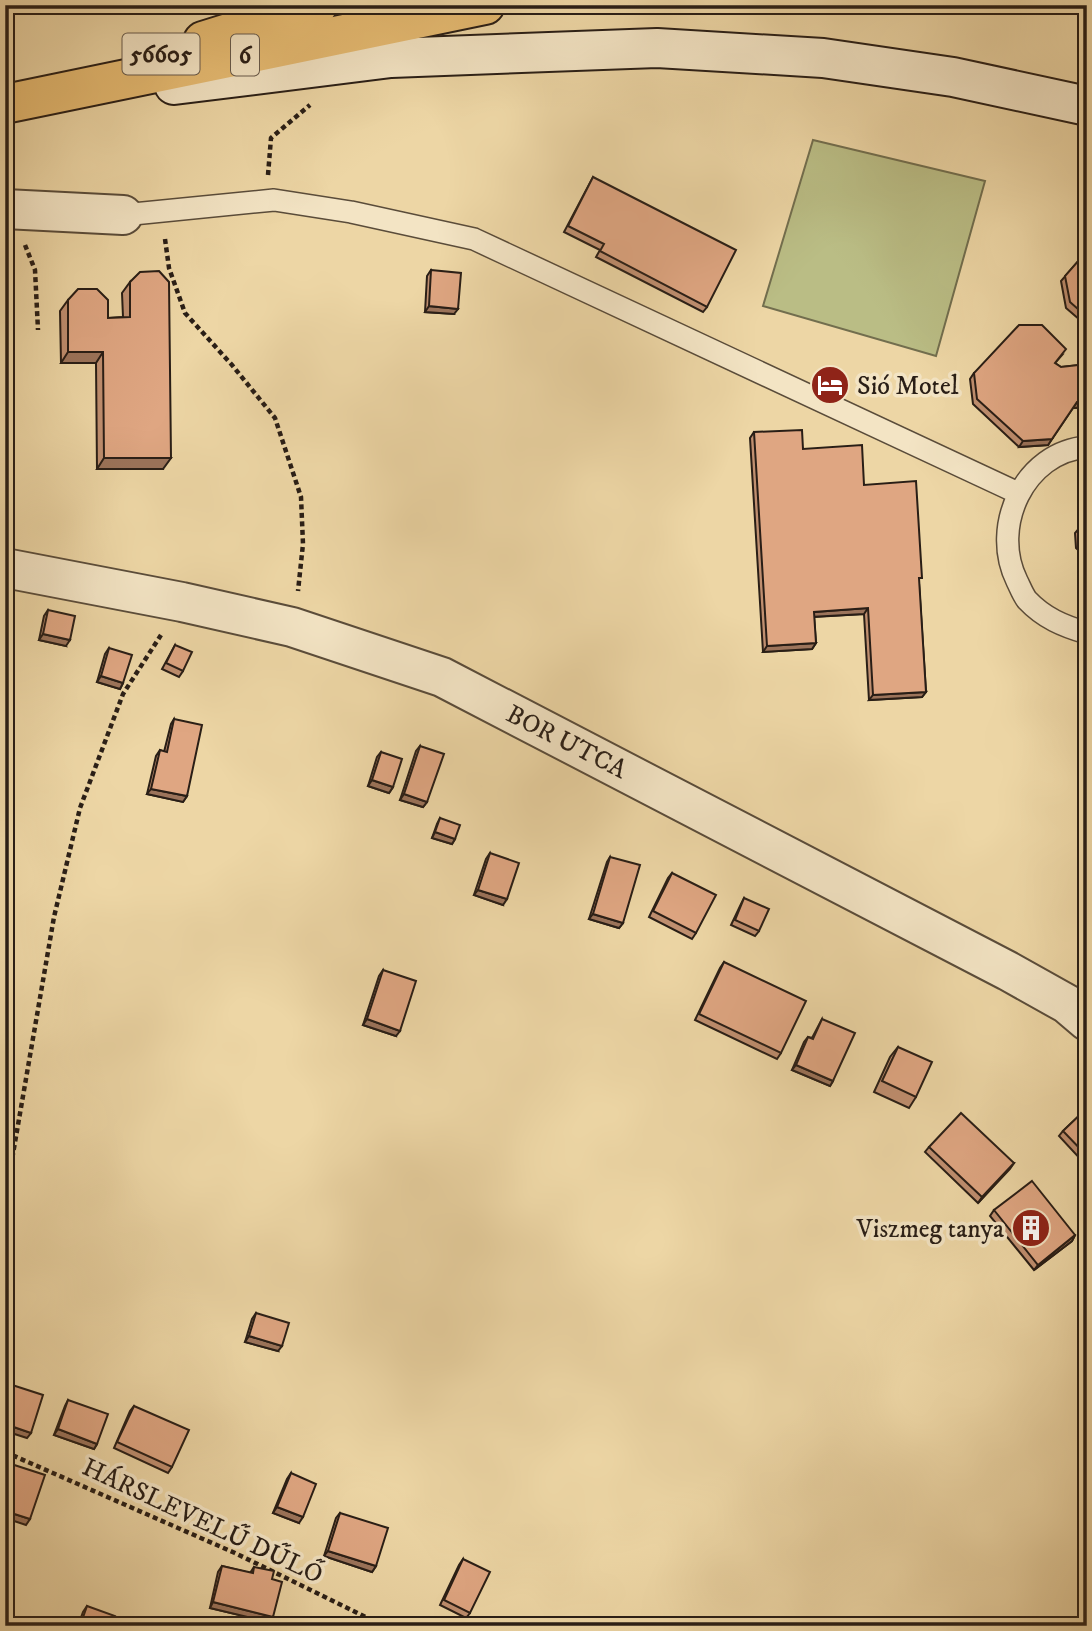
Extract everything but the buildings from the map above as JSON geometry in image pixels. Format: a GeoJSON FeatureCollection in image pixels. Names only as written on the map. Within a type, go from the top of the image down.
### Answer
{"type":"FeatureCollection","features":[{"type":"Feature","properties":{"kind":"main road","name":"56605"},"geometry":{"type":"LineString","coordinates":[[5,104],[317,5]]}},
{"type":"Feature","properties":{"kind":"main road","name":"6"},"geometry":{"type":"LineString","coordinates":[[5,104],[485,5]]}},
{"type":"Feature","properties":{"kind":"street"},"geometry":{"type":"LineString","coordinates":[[5,104],[391,58],[657,48],[823,58],[953,77],[1087,106]]}},
{"type":"Feature","properties":{"kind":"street"},"geometry":{"type":"LineString","coordinates":[[5,209],[123,215]]}},
{"type":"Feature","properties":{"kind":"street","name":"BOR UTCA"},"geometry":{"type":"LineString","coordinates":[[5,568],[182,602],[292,627],[442,677],[1008,971],[1067,1004],[1087,1021]]}},
{"type":"Feature","properties":{"kind":"lane"},"geometry":{"type":"LineString","coordinates":[[123,215],[266,201],[351,212],[474,239],[1018,493]]}},
{"type":"Feature","properties":{"kind":"lane"},"geometry":{"type":"LineString","coordinates":[[1087,447],[1075,448],[1042,465],[1018,493],[1006,528],[1009,565],[1026,598],[1054,623],[1087,633]]}},
{"type":"Feature","properties":{"kind":"path"},"geometry":{"type":"LineString","coordinates":[[266,201],[271,138],[312,103]]}},
{"type":"Feature","properties":{"kind":"path"},"geometry":{"type":"LineString","coordinates":[[162,211],[169,268],[185,313],[275,418],[301,497],[303,544],[292,627]]}},
{"type":"Feature","properties":{"kind":"path"},"geometry":{"type":"LineString","coordinates":[[35,270],[38,330]]}},
{"type":"Feature","properties":{"kind":"path"},"geometry":{"type":"LineString","coordinates":[[5,1200],[54,917],[80,808],[123,694],[182,602]]}},
{"type":"Feature","properties":{"kind":"path","name":"HÁRSLEVELŰ DŰLŐ"},"geometry":{"type":"LineString","coordinates":[[5,1452],[235,1553],[384,1626]]}},
{"type":"Feature","properties":{"kind":"green space"},"geometry":{"type":"Polygon","coordinates":[[[813,140],[985,181],[936,356],[763,306],[813,140]]]}},
{"type":"Feature","properties":{"kind":"place","name":"Sió Motel"},"geometry":{"type":"Point","coordinates":[830,385]}},
{"type":"Feature","properties":{"kind":"place","name":"Viszmeg tanya"},"geometry":{"type":"Point","coordinates":[1031,1228]}}]}
